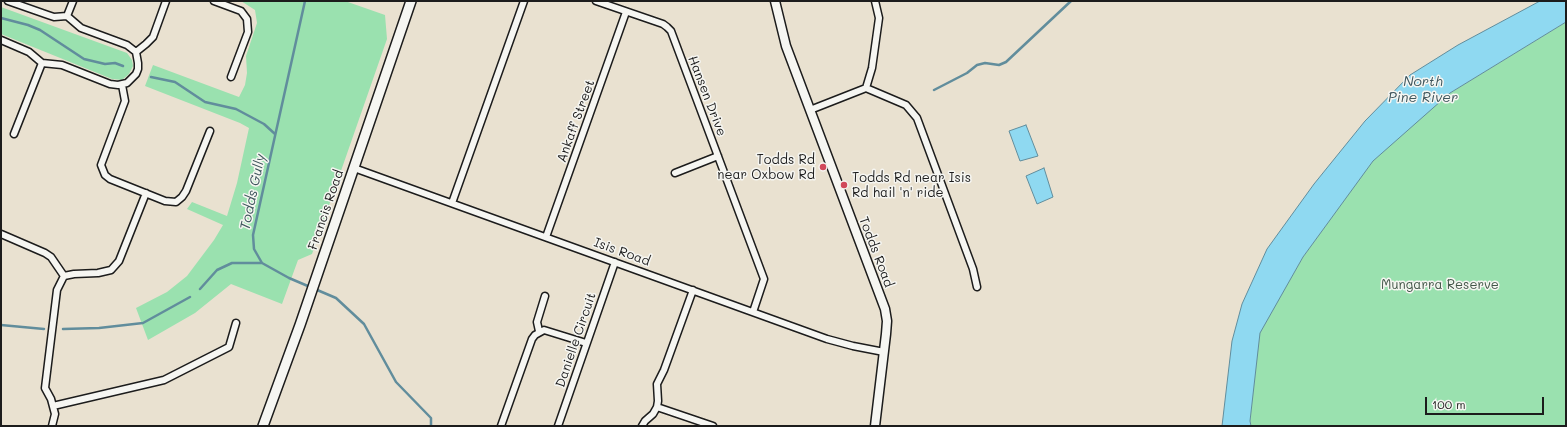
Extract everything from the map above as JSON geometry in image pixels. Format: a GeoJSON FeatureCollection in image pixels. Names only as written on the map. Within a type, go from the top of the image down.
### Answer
{"type":"FeatureCollection","features":[{"type":"Feature","properties":{"kind":"main road","name":"Francis Road"},"geometry":{"type":"LineString","coordinates":[[263,426],[325,252],[410,1]]}},
{"type":"Feature","properties":{"kind":"street"},"geometry":{"type":"LineString","coordinates":[[1,40],[29,52],[42,63],[62,64],[110,84],[122,85],[127,83],[136,74],[138,63],[136,52],[127,45],[82,28],[67,16],[54,17],[8,1]]}},
{"type":"Feature","properties":{"kind":"street"},"geometry":{"type":"LineString","coordinates":[[67,16],[73,1]]}},
{"type":"Feature","properties":{"kind":"street"},"geometry":{"type":"LineString","coordinates":[[136,52],[153,37],[166,1]]}},
{"type":"Feature","properties":{"kind":"street"},"geometry":{"type":"LineString","coordinates":[[214,1],[241,11],[247,19],[248,32],[231,77]]}},
{"type":"Feature","properties":{"kind":"street"},"geometry":{"type":"LineString","coordinates":[[452,203],[524,1]]}},
{"type":"Feature","properties":{"kind":"street","name":"Hansen Drive"},"geometry":{"type":"LineString","coordinates":[[596,1],[663,24],[671,31],[764,279],[753,312]]}},
{"type":"Feature","properties":{"kind":"street","name":"Todds Road"},"geometry":{"type":"LineString","coordinates":[[775,1],[786,46],[885,309],[886,327],[884,352],[875,426]]}},
{"type":"Feature","properties":{"kind":"street"},"geometry":{"type":"LineString","coordinates":[[866,88],[872,68],[879,18],[875,1]]}},
{"type":"Feature","properties":{"kind":"street","name":"Ankaff Street"},"geometry":{"type":"LineString","coordinates":[[546,237],[626,12]]}},
{"type":"Feature","properties":{"kind":"street"},"geometry":{"type":"LineString","coordinates":[[14,134],[42,63]]}},
{"type":"Feature","properties":{"kind":"street"},"geometry":{"type":"LineString","coordinates":[[122,85],[124,101],[101,165],[106,175],[110,179],[170,202],[176,202],[186,191],[210,131]]}},
{"type":"Feature","properties":{"kind":"street"},"geometry":{"type":"LineString","coordinates":[[810,110],[866,88],[906,105],[917,118],[973,269],[977,287]]}},
{"type":"Feature","properties":{"kind":"street"},"geometry":{"type":"LineString","coordinates":[[676,173],[718,156]]}},
{"type":"Feature","properties":{"kind":"street","name":"Isis Road"},"geometry":{"type":"LineString","coordinates":[[354,168],[827,339],[884,352]]}},
{"type":"Feature","properties":{"kind":"street"},"geometry":{"type":"LineString","coordinates":[[64,276],[98,273],[111,270],[119,261],[146,193]]}},
{"type":"Feature","properties":{"kind":"street"},"geometry":{"type":"LineString","coordinates":[[1,234],[45,252],[51,257],[64,276]]}},
{"type":"Feature","properties":{"kind":"street","name":"Danielle Circuit"},"geometry":{"type":"LineString","coordinates":[[558,426],[615,262]]}},
{"type":"Feature","properties":{"kind":"street"},"geometry":{"type":"LineString","coordinates":[[52,426],[55,414],[51,399],[45,388],[57,290],[64,276]]}},
{"type":"Feature","properties":{"kind":"street"},"geometry":{"type":"LineString","coordinates":[[642,426],[657,407],[657,384],[664,370],[693,290]]}},
{"type":"Feature","properties":{"kind":"street"},"geometry":{"type":"LineString","coordinates":[[501,426],[532,339],[538,331],[537,322],[545,296]]}},
{"type":"Feature","properties":{"kind":"street"},"geometry":{"type":"LineString","coordinates":[[53,406],[164,380],[229,347],[236,323]]}},
{"type":"Feature","properties":{"kind":"street"},"geometry":{"type":"LineString","coordinates":[[538,331],[549,331],[586,343]]}},
{"type":"Feature","properties":{"kind":"street"},"geometry":{"type":"LineString","coordinates":[[657,407],[713,426]]}},
{"type":"Feature","properties":{"kind":"green space"},"geometry":{"type":"Polygon","coordinates":[[[241,1],[345,1],[385,15],[387,39],[312,254],[298,260],[282,304],[231,284],[195,313],[148,340],[136,308],[167,292],[187,276],[214,240],[223,225],[187,209],[192,202],[227,216],[237,183],[249,128],[240,123],[145,86],[153,65],[239,97],[245,85],[247,73],[246,56],[257,23],[255,10],[241,1]]]}},
{"type":"Feature","properties":{"kind":"green space"},"geometry":{"type":"Polygon","coordinates":[[[1,7],[127,53],[132,60],[133,66],[129,74],[122,80],[112,79],[1,34],[1,7]]]}},
{"type":"Feature","properties":{"kind":"green space","name":"Mungarra Reserve"},"geometry":{"type":"Polygon","coordinates":[[[1566,22],[1566,426],[1251,426],[1250,421],[1259,325],[1289,281],[1303,257],[1389,137],[1433,107],[1450,93],[1566,22]]]}},
{"type":"Feature","properties":{"kind":"water","name":"North Pine River"},"geometry":{"type":"Polygon","coordinates":[[[1540,1],[1566,1],[1566,22],[1450,93],[1373,161],[1303,257],[1260,333],[1250,421],[1251,426],[1222,426],[1232,341],[1242,304],[1267,249],[1314,184],[1365,121],[1410,75],[1458,45],[1540,1]]]}},
{"type":"Feature","properties":{"kind":"water"},"geometry":{"type":"Polygon","coordinates":[[[1026,125],[1038,156],[1020,161],[1009,131],[1026,125]]]}},
{"type":"Feature","properties":{"kind":"water"},"geometry":{"type":"Polygon","coordinates":[[[1044,168],[1053,197],[1037,204],[1026,176],[1044,168]]]}},
{"type":"Feature","properties":{"kind":"waterway","name":"Todds Gully"},"geometry":{"type":"LineString","coordinates":[[305,1],[253,235],[254,249],[262,263],[289,278],[336,298],[364,324],[396,382],[431,418],[431,426]]}},
{"type":"Feature","properties":{"kind":"waterway"},"geometry":{"type":"LineString","coordinates":[[934,90],[967,73],[977,65],[985,63],[999,65],[1006,62],[1071,1]]}},
{"type":"Feature","properties":{"kind":"waterway"},"geometry":{"type":"LineString","coordinates":[[1,18],[28,25],[40,30],[84,59],[105,64],[115,63],[123,66]]}},
{"type":"Feature","properties":{"kind":"waterway"},"geometry":{"type":"LineString","coordinates":[[151,77],[175,82],[205,102],[236,109],[264,124],[275,134]]}},
{"type":"Feature","properties":{"kind":"waterway"},"geometry":{"type":"LineString","coordinates":[[200,289],[217,270],[232,263],[262,263]]}},
{"type":"Feature","properties":{"kind":"waterway"},"geometry":{"type":"LineString","coordinates":[[63,329],[99,328],[143,323],[190,297]]}},
{"type":"Feature","properties":{"kind":"waterway"},"geometry":{"type":"LineString","coordinates":[[1,325],[44,329]]}},
{"type":"Feature","properties":{"kind":"place","name":"Todds Rd near Oxbow Rd"},"geometry":{"type":"Point","coordinates":[823,167]}},
{"type":"Feature","properties":{"kind":"place","name":"Todds Rd near Isis Rd hail 'n' ride"},"geometry":{"type":"Point","coordinates":[844,185]}}]}
